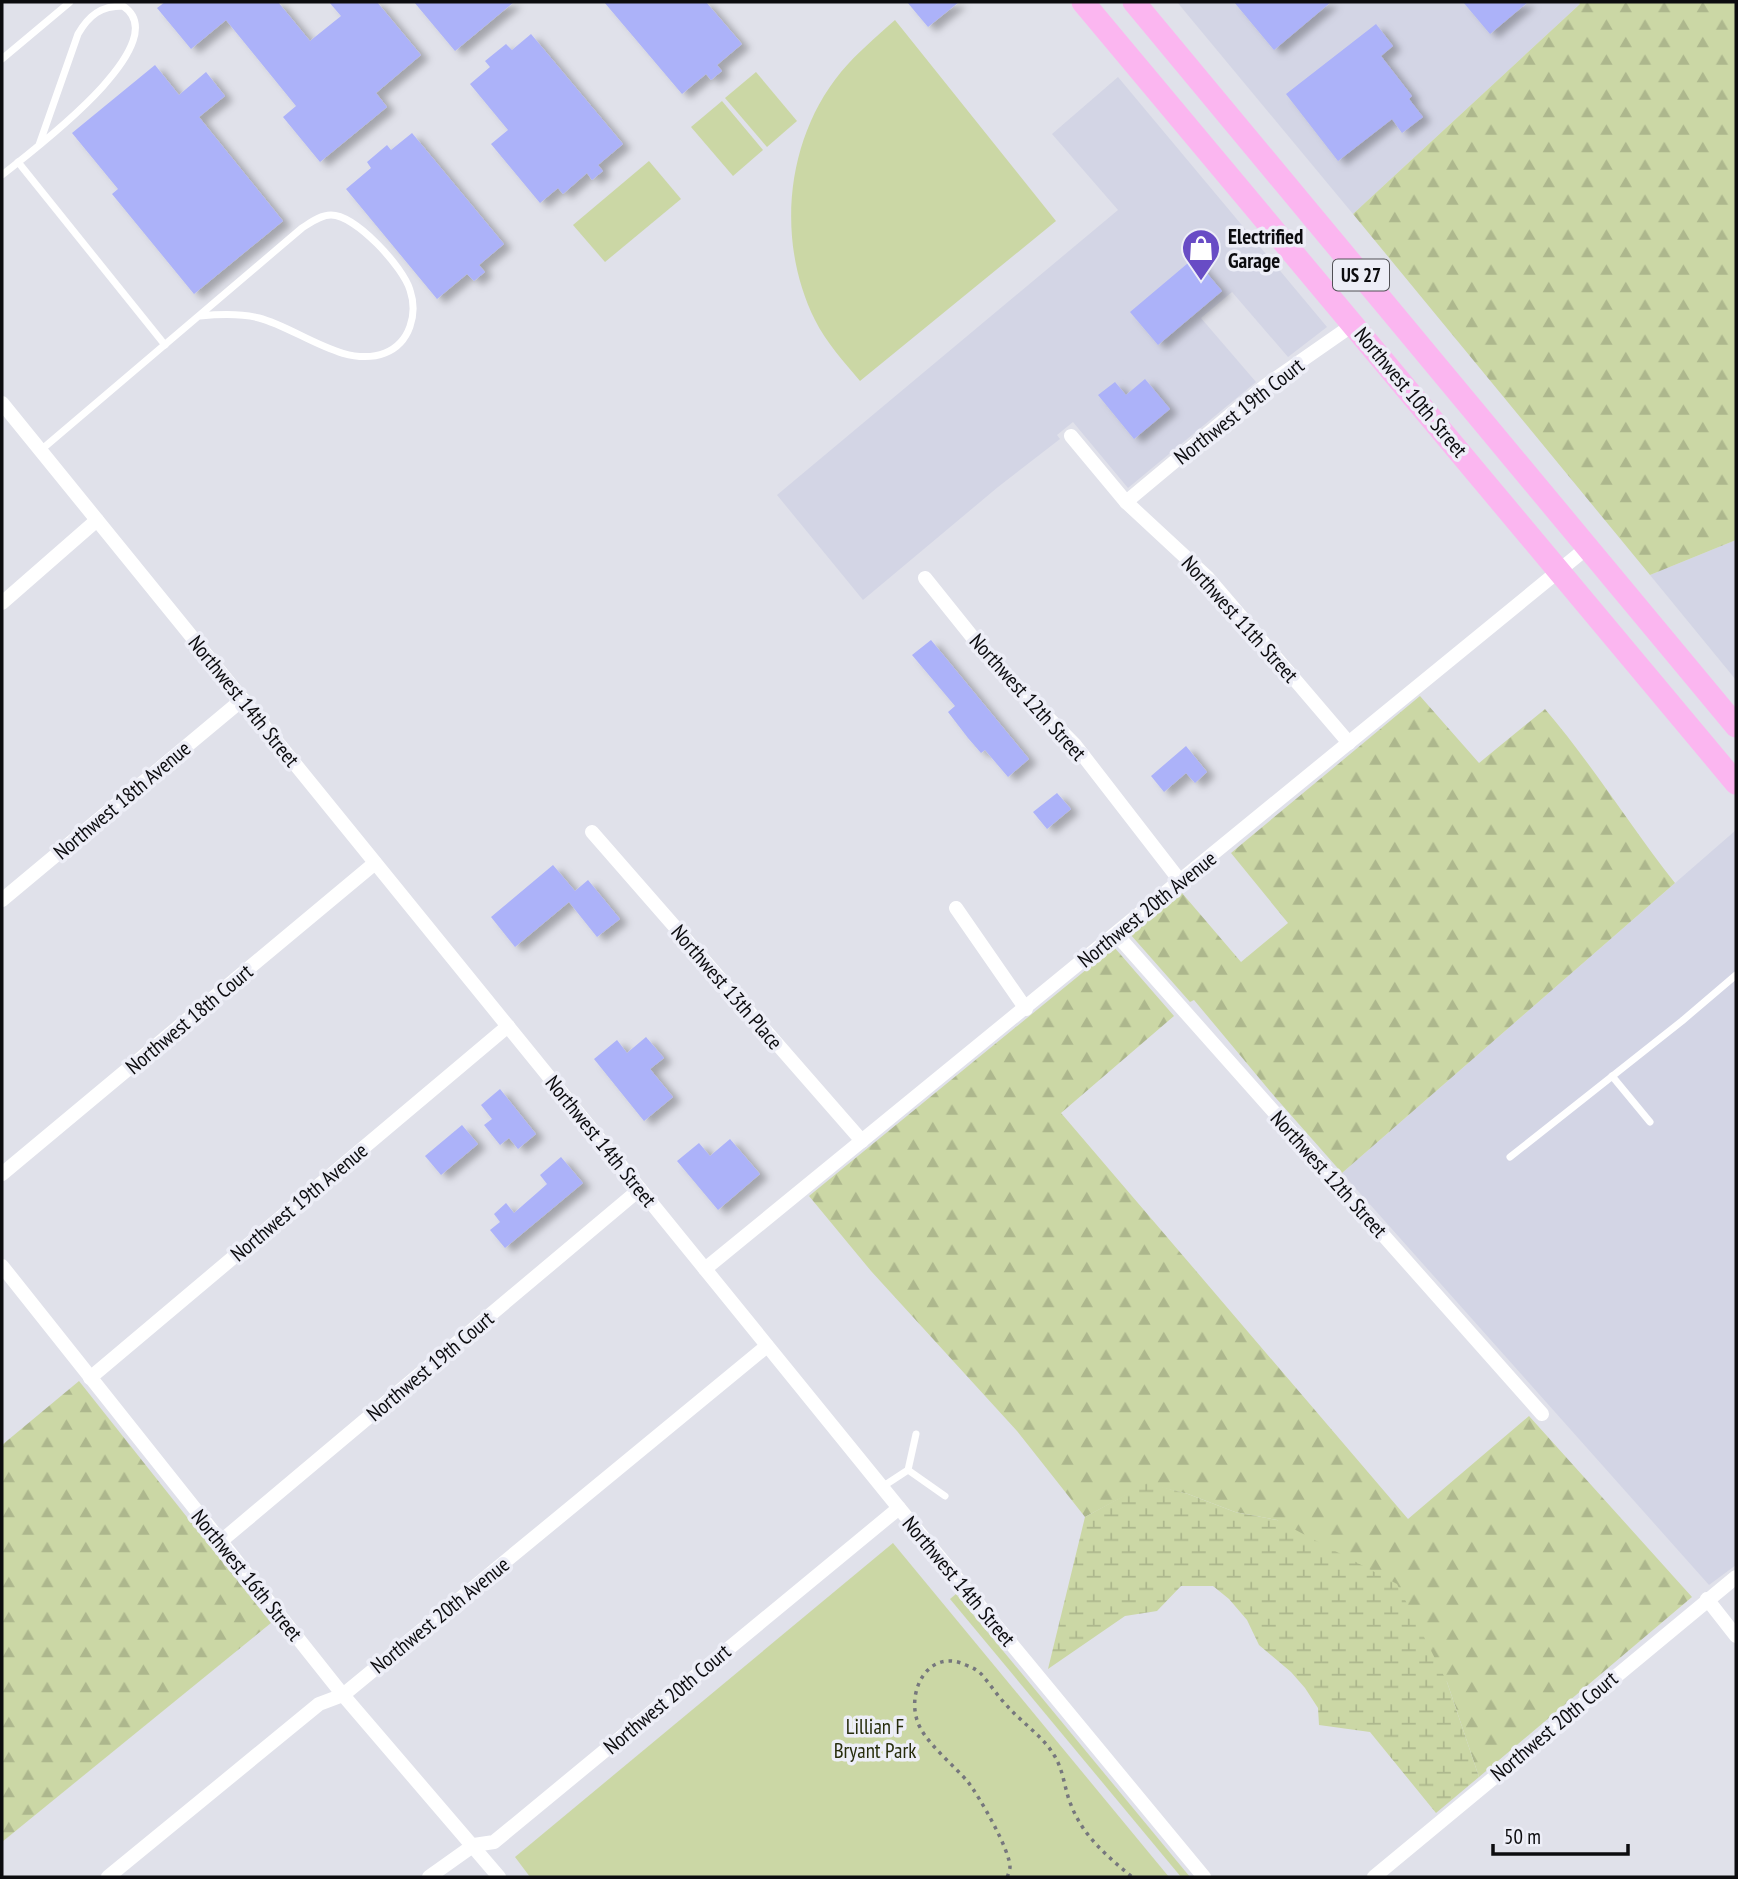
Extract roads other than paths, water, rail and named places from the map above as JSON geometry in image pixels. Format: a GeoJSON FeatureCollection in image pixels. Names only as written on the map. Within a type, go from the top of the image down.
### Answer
{"type":"FeatureCollection","features":[{"type":"Feature","properties":{"kind":"highway","name":"Northwest 10th Street"},"geometry":{"type":"LineString","coordinates":[[1083,2],[1736,783]]}},
{"type":"Feature","properties":{"kind":"highway","name":"Northwest 10th Street"},"geometry":{"type":"LineString","coordinates":[[1134,2],[1736,726]]}},
{"type":"Feature","properties":{"kind":"highway"},"geometry":{"type":"LineString","coordinates":[[1289,247],[1318,223]]}},
{"type":"Feature","properties":{"kind":"street","name":"Northwest 19th Court"},"geometry":{"type":"LineString","coordinates":[[1126,502],[1265,386],[1354,324]]}},
{"type":"Feature","properties":{"kind":"street","name":"Northwest 14th Street"},"geometry":{"type":"LineString","coordinates":[[2,403],[899,1508],[1204,1877]]}},
{"type":"Feature","properties":{"kind":"street","name":"Northwest 11th Street"},"geometry":{"type":"LineString","coordinates":[[1071,436],[1126,502],[1208,578],[1349,743]]}},
{"type":"Feature","properties":{"kind":"street"},"geometry":{"type":"LineString","coordinates":[[2,604],[97,520]]}},
{"type":"Feature","properties":{"kind":"street","name":"Northwest 20th Avenue"},"geometry":{"type":"LineString","coordinates":[[705,1269],[1588,547]]}},
{"type":"Feature","properties":{"kind":"street","name":"Northwest 12th Street"},"geometry":{"type":"LineString","coordinates":[[925,579],[990,659],[1075,745],[1181,882]]}},
{"type":"Feature","properties":{"kind":"street","name":"Northwest 18th Avenue"},"geometry":{"type":"LineString","coordinates":[[2,900],[243,699]]}},
{"type":"Feature","properties":{"kind":"street","name":"Northwest 13th Place"},"geometry":{"type":"LineString","coordinates":[[592,832],[862,1142]]}},
{"type":"Feature","properties":{"kind":"street","name":"Northwest 18th Court"},"geometry":{"type":"LineString","coordinates":[[2,1174],[375,863]]}},
{"type":"Feature","properties":{"kind":"street"},"geometry":{"type":"LineString","coordinates":[[956,908],[1026,1009]]}},
{"type":"Feature","properties":{"kind":"street","name":"Northwest 12th Street"},"geometry":{"type":"LineString","coordinates":[[1116,934],[1542,1414]]}},
{"type":"Feature","properties":{"kind":"street","name":"Northwest 19th Avenue"},"geometry":{"type":"LineString","coordinates":[[90,1378],[508,1026]]}},
{"type":"Feature","properties":{"kind":"street","name":"Northwest 19th Court"},"geometry":{"type":"LineString","coordinates":[[220,1542],[640,1189]]}},
{"type":"Feature","properties":{"kind":"street","name":"Northwest 16th Street"},"geometry":{"type":"LineString","coordinates":[[2,1266],[343,1695],[499,1877]]}},
{"type":"Feature","properties":{"kind":"street","name":"Northwest 20th Avenue"},"geometry":{"type":"LineString","coordinates":[[108,1877],[318,1704],[343,1695],[767,1346]]}},
{"type":"Feature","properties":{"kind":"street","name":"Northwest 20th Court"},"geometry":{"type":"LineString","coordinates":[[429,1877],[474,1845],[494,1842],[899,1508]]}},
{"type":"Feature","properties":{"kind":"street","name":"Northwest 20th Court"},"geometry":{"type":"LineString","coordinates":[[1374,1877],[1736,1577]]}},
{"type":"Feature","properties":{"kind":"street"},"geometry":{"type":"LineString","coordinates":[[1707,1599],[1736,1636]]}},
{"type":"Feature","properties":{"kind":"lane"},"geometry":{"type":"LineString","coordinates":[[2,59],[70,2]]}},
{"type":"Feature","properties":{"kind":"lane"},"geometry":{"type":"LineString","coordinates":[[2,175],[39,145],[91,99],[124,63],[134,43],[136,29],[134,18],[123,6],[109,6],[97,11],[85,22],[78,34],[39,145]]}},
{"type":"Feature","properties":{"kind":"lane"},"geometry":{"type":"LineString","coordinates":[[18,162],[165,345]]}},
{"type":"Feature","properties":{"kind":"lane"},"geometry":{"type":"LineString","coordinates":[[40,450],[302,228],[316,219],[329,215],[354,222],[367,233],[402,274],[410,288],[414,306],[407,335],[386,353],[370,357],[335,351],[286,327],[258,317],[228,314],[200,316]]}},
{"type":"Feature","properties":{"kind":"lane"},"geometry":{"type":"LineString","coordinates":[[1510,1157],[1736,975]]}},
{"type":"Feature","properties":{"kind":"lane"},"geometry":{"type":"LineString","coordinates":[[1612,1076],[1650,1122]]}},
{"type":"Feature","properties":{"kind":"lane"},"geometry":{"type":"LineString","coordinates":[[882,1487],[908,1471],[916,1434]]}},
{"type":"Feature","properties":{"kind":"lane"},"geometry":{"type":"LineString","coordinates":[[908,1471],[945,1496]]}},
{"type":"Feature","properties":{"kind":"place","name":"Electrified Garage"},"geometry":{"type":"Point","coordinates":[1201,282]}},
{"type":"Feature","properties":{"kind":"park label","name":"Lillian F Bryant Park"},"geometry":{"type":"Point","coordinates":[875,1738]}}]}
